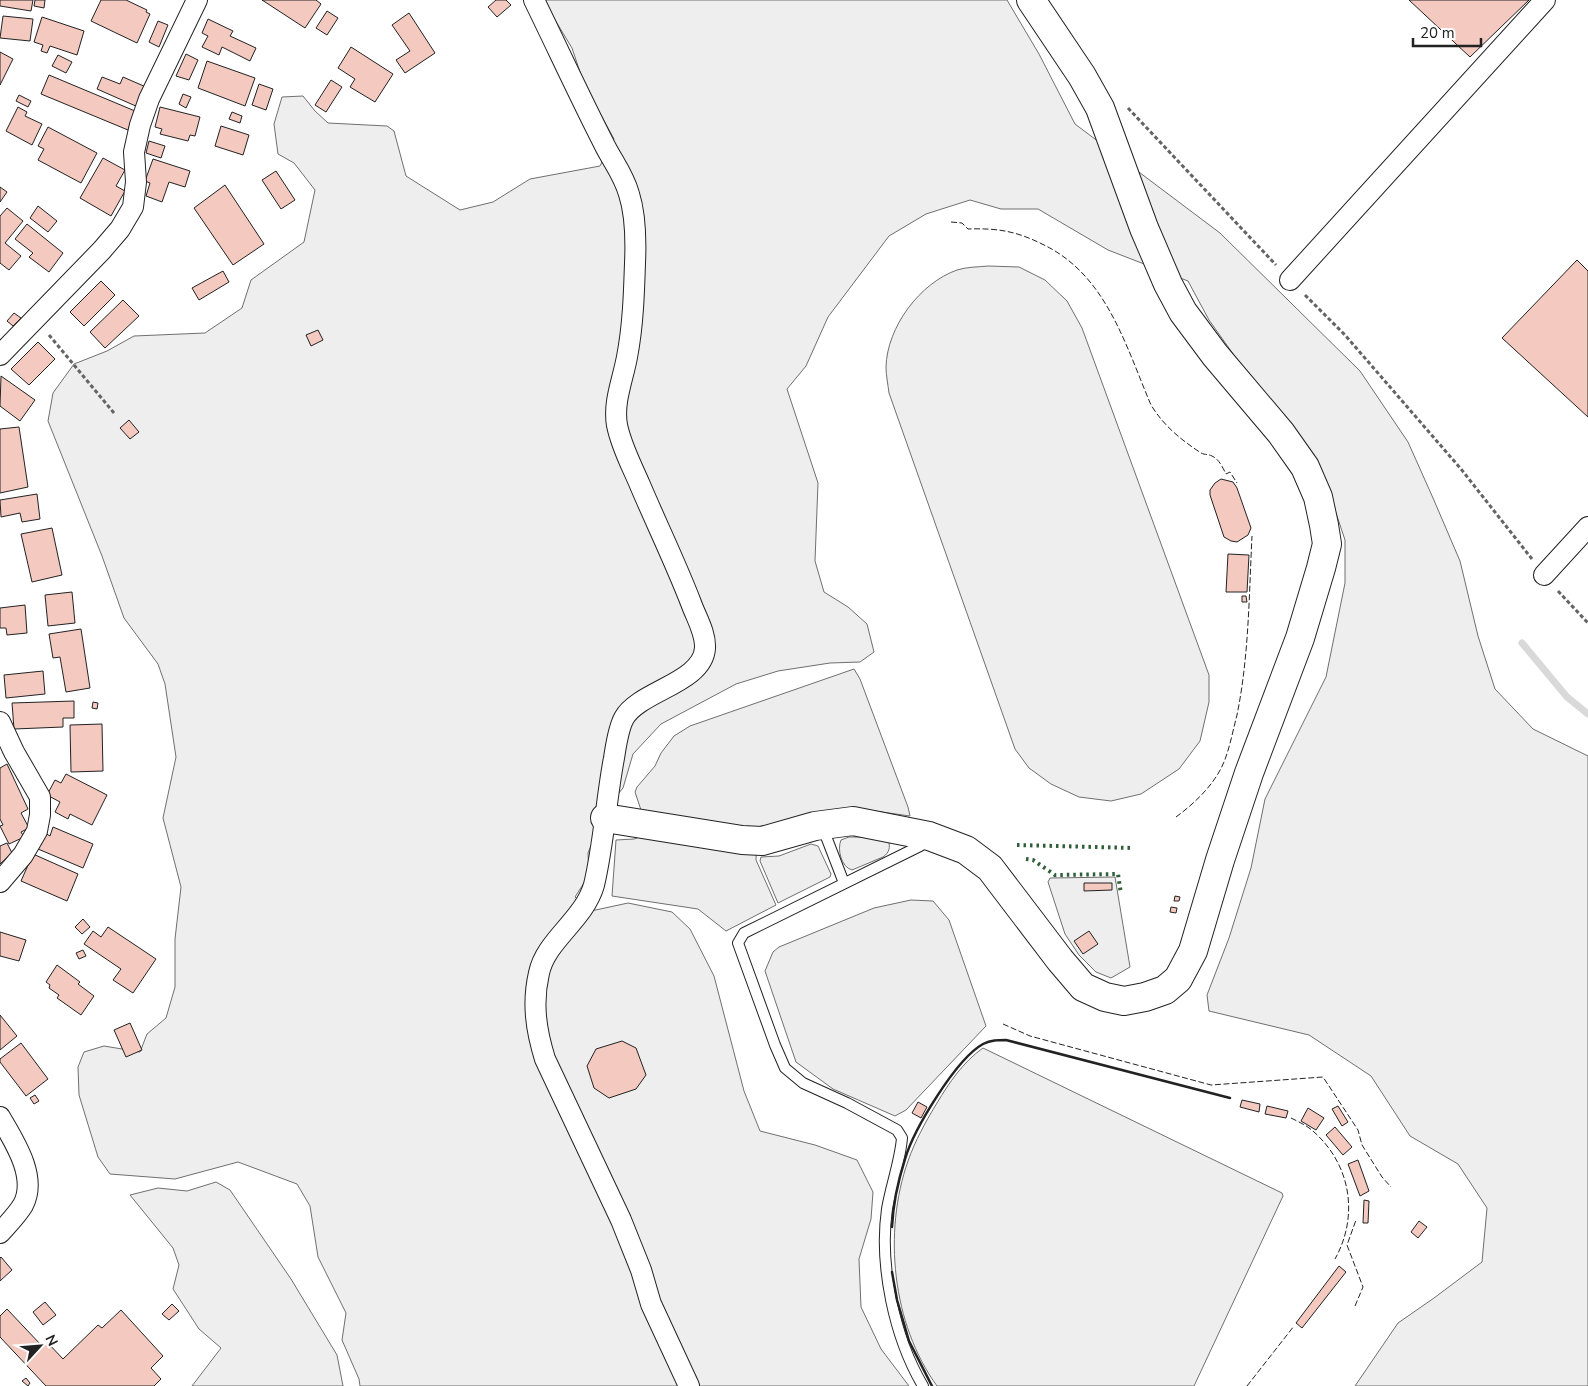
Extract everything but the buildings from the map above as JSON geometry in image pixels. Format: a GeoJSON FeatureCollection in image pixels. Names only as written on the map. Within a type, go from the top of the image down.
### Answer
{"type":"FeatureCollection","features":[{"type":"Feature","properties":{"kind":"street"},"geometry":{"type":"LineString","coordinates":[[0,355],[120,229],[133,207],[136,182],[134,152],[140,125],[149,99],[197,0]]}},
{"type":"Feature","properties":{"kind":"street"},"geometry":{"type":"LineString","coordinates":[[534,0],[604,146],[621,171],[630,196],[635,227],[632,317],[628,355],[617,402],[617,424],[625,450],[703,633],[705,648],[697,668],[631,709],[623,720],[609,782],[594,885],[583,910],[550,950],[540,968],[536,988],[535,1012],[537,1034],[545,1059],[621,1220],[641,1270],[651,1304],[689,1386]]}},
{"type":"Feature","properties":{"kind":"street"},"geometry":{"type":"LineString","coordinates":[[605,818],[742,840],[762,841],[822,825],[853,822],[929,836],[966,850],[990,868],[1083,987],[1105,997],[1124,1001],[1145,997],[1164,990],[1178,979],[1193,951],[1220,860],[1249,773],[1300,638],[1322,568],[1327,544],[1318,497],[1305,467],[1281,433],[1215,355],[1183,312],[1168,284],[1144,228],[1100,108],[1082,76],[1031,0]]}},
{"type":"Feature","properties":{"kind":"street"},"geometry":{"type":"LineString","coordinates":[[1290,280],[1545,0]]}},
{"type":"Feature","properties":{"kind":"street"},"geometry":{"type":"LineString","coordinates":[[1544,575],[1588,527]]}},
{"type":"Feature","properties":{"kind":"street"},"geometry":{"type":"LineString","coordinates":[[0,722],[14,752],[40,797],[40,815],[37,831],[23,856],[0,882]]}},
{"type":"Feature","properties":{"kind":"street"},"geometry":{"type":"LineString","coordinates":[[0,1117],[14,1142],[27,1174],[27,1190],[23,1205],[0,1233]]}},
{"type":"Feature","properties":{"kind":"lane"},"geometry":{"type":"LineString","coordinates":[[822,825],[844,883]]}},
{"type":"Feature","properties":{"kind":"lane"},"geometry":{"type":"LineString","coordinates":[[923,1386],[906,1352],[889,1295],[886,1244],[888,1209],[900,1158],[902,1138],[896,1130],[847,1103],[803,1083],[785,1068],[774,1045],[738,943],[744,933],[920,846],[929,836]]}},
{"type":"Feature","properties":{"kind":"path"},"geometry":{"type":"LineString","coordinates":[[1126,105],[1138,120],[1290,280],[1345,335],[1462,469],[1544,575],[1588,623]]}},
{"type":"Feature","properties":{"kind":"path"},"geometry":{"type":"LineString","coordinates":[[35,319],[114,413]]}},
{"type":"Feature","properties":{"kind":"shaded area"},"geometry":{"type":"Polygon","coordinates":[[[543,0],[1007,0],[1039,54],[1075,124],[1220,233],[1360,371],[1408,442],[1460,561],[1478,636],[1495,689],[1533,729],[1588,756],[1588,1386],[1355,1386],[1398,1323],[1482,1262],[1487,1208],[1458,1164],[1410,1136],[1371,1076],[1309,1035],[1209,1011],[1207,995],[1229,938],[1251,868],[1265,799],[1326,677],[1345,583],[1345,540],[1328,489],[1287,420],[1236,358],[1209,320],[1188,281],[1108,250],[1038,209],[1001,209],[970,200],[926,214],[889,236],[828,317],[806,366],[787,389],[818,483],[815,561],[824,592],[848,607],[867,624],[874,652],[860,662],[830,663],[778,671],[736,684],[661,724],[633,754],[623,788],[600,816],[588,853],[589,875],[575,897],[591,911],[628,903],[672,912],[690,929],[714,976],[744,1091],[760,1131],[815,1145],[857,1160],[873,1192],[871,1219],[859,1259],[861,1307],[881,1349],[909,1386],[360,1386],[359,1379],[342,1340],[346,1313],[318,1257],[310,1206],[297,1184],[238,1162],[175,1179],[110,1174],[98,1157],[79,1095],[78,1067],[84,1052],[104,1046],[140,1052],[147,1034],[166,1018],[175,987],[175,939],[181,887],[163,818],[176,757],[165,684],[158,664],[124,618],[102,556],[48,421],[53,393],[74,364],[107,351],[134,336],[205,333],[242,308],[251,280],[304,242],[315,190],[294,163],[278,154],[274,124],[282,97],[303,96],[328,123],[387,126],[394,131],[406,176],[460,210],[493,202],[530,179],[600,166],[614,139],[584,84],[572,48],[543,0]]]}},
{"type":"Feature","properties":{"kind":"shaded area"},"geometry":{"type":"Polygon","coordinates":[[[988,266],[1019,267],[1045,280],[1067,301],[1082,328],[1209,675],[1209,702],[1200,741],[1179,769],[1141,794],[1111,801],[1079,797],[1051,784],[1029,768],[1015,749],[889,393],[886,370],[888,352],[892,337],[908,308],[930,285],[943,276],[961,269],[988,266]]]}},
{"type":"Feature","properties":{"kind":"shaded area"},"geometry":{"type":"Polygon","coordinates":[[[854,669],[860,679],[910,816],[875,811],[817,817],[757,833],[756,860],[776,905],[726,931],[698,909],[612,896],[616,840],[640,837],[643,816],[635,792],[655,766],[661,753],[674,736],[690,726],[854,669]]]}},
{"type":"Feature","properties":{"kind":"shaded area"},"geometry":{"type":"Polygon","coordinates":[[[849,837],[880,837],[888,840],[889,850],[883,857],[852,870],[845,865],[840,853],[841,840],[849,837]]]}},
{"type":"Feature","properties":{"kind":"shaded area"},"geometry":{"type":"Polygon","coordinates":[[[811,844],[818,846],[831,874],[830,877],[778,903],[760,861],[761,857],[779,856],[811,844]]]}},
{"type":"Feature","properties":{"kind":"shaded area"},"geometry":{"type":"Polygon","coordinates":[[[1115,877],[1130,967],[1111,978],[1096,972],[1079,955],[1065,934],[1048,882],[1050,878],[1115,877]]]}},
{"type":"Feature","properties":{"kind":"shaded area"},"geometry":{"type":"Polygon","coordinates":[[[911,900],[933,901],[949,920],[986,1026],[906,1110],[895,1116],[833,1089],[796,1062],[765,971],[773,952],[779,947],[874,908],[911,900]]]}},
{"type":"Feature","properties":{"kind":"shaded area"},"geometry":{"type":"Polygon","coordinates":[[[983,1048],[1282,1193],[1283,1196],[1194,1386],[937,1386],[922,1361],[910,1335],[901,1306],[896,1277],[894,1247],[896,1217],[900,1189],[908,1161],[921,1131],[952,1080],[963,1066],[983,1048]]]}},
{"type":"Feature","properties":{"kind":"shaded area"},"geometry":{"type":"Polygon","coordinates":[[[216,1182],[230,1190],[291,1279],[337,1355],[343,1386],[192,1386],[221,1348],[199,1329],[173,1289],[179,1265],[173,1248],[130,1195],[158,1188],[187,1191],[216,1182]]]}},
{"type":"Feature","properties":{"kind":"waterway"},"geometry":{"type":"LineString","coordinates":[[1522,643],[1567,697],[1588,714]]}},
{"type":"Feature","properties":{"kind":"hedge"},"geometry":{"type":"LineString","coordinates":[[1017,845],[1134,848]]}},
{"type":"Feature","properties":{"kind":"hedge"},"geometry":{"type":"LineString","coordinates":[[1026,859],[1033,860],[1055,875],[1118,874],[1121,894]]}},
{"type":"Feature","properties":{"kind":"fence"},"geometry":{"type":"LineString","coordinates":[[951,222],[962,223],[968,229],[997,230],[1024,236],[1064,257],[1082,273],[1098,292],[1111,313],[1156,413],[1186,443],[1201,453],[1211,455],[1217,459],[1226,474],[1230,472],[1237,483]]}},
{"type":"Feature","properties":{"kind":"fence"},"geometry":{"type":"LineString","coordinates":[[1176,817],[1190,806],[1210,785],[1224,762],[1230,744],[1244,670],[1252,536]]}},
{"type":"Feature","properties":{"kind":"fence"},"geometry":{"type":"LineString","coordinates":[[1003,1024],[1030,1036],[1211,1085],[1323,1077],[1358,1130],[1362,1145],[1382,1177],[1391,1187]]}},
{"type":"Feature","properties":{"kind":"fence"},"geometry":{"type":"LineString","coordinates":[[1291,1118],[1312,1130],[1327,1145],[1343,1175],[1349,1209],[1343,1243],[1335,1259]]}},
{"type":"Feature","properties":{"kind":"fence"},"geometry":{"type":"LineString","coordinates":[[1355,1306],[1363,1287],[1347,1245],[1356,1220]]}},
{"type":"Feature","properties":{"kind":"fence"},"geometry":{"type":"LineString","coordinates":[[1247,1386],[1294,1326]]}},
{"type":"Feature","properties":{"kind":"wall"},"geometry":{"type":"LineString","coordinates":[[892,1227],[900,1176],[917,1130],[949,1079],[972,1052],[983,1044],[994,1040],[1006,1040],[1230,1098]]}},
{"type":"Feature","properties":{"kind":"wall"},"geometry":{"type":"LineString","coordinates":[[892,1272],[897,1300],[909,1341],[932,1386]]}}]}
